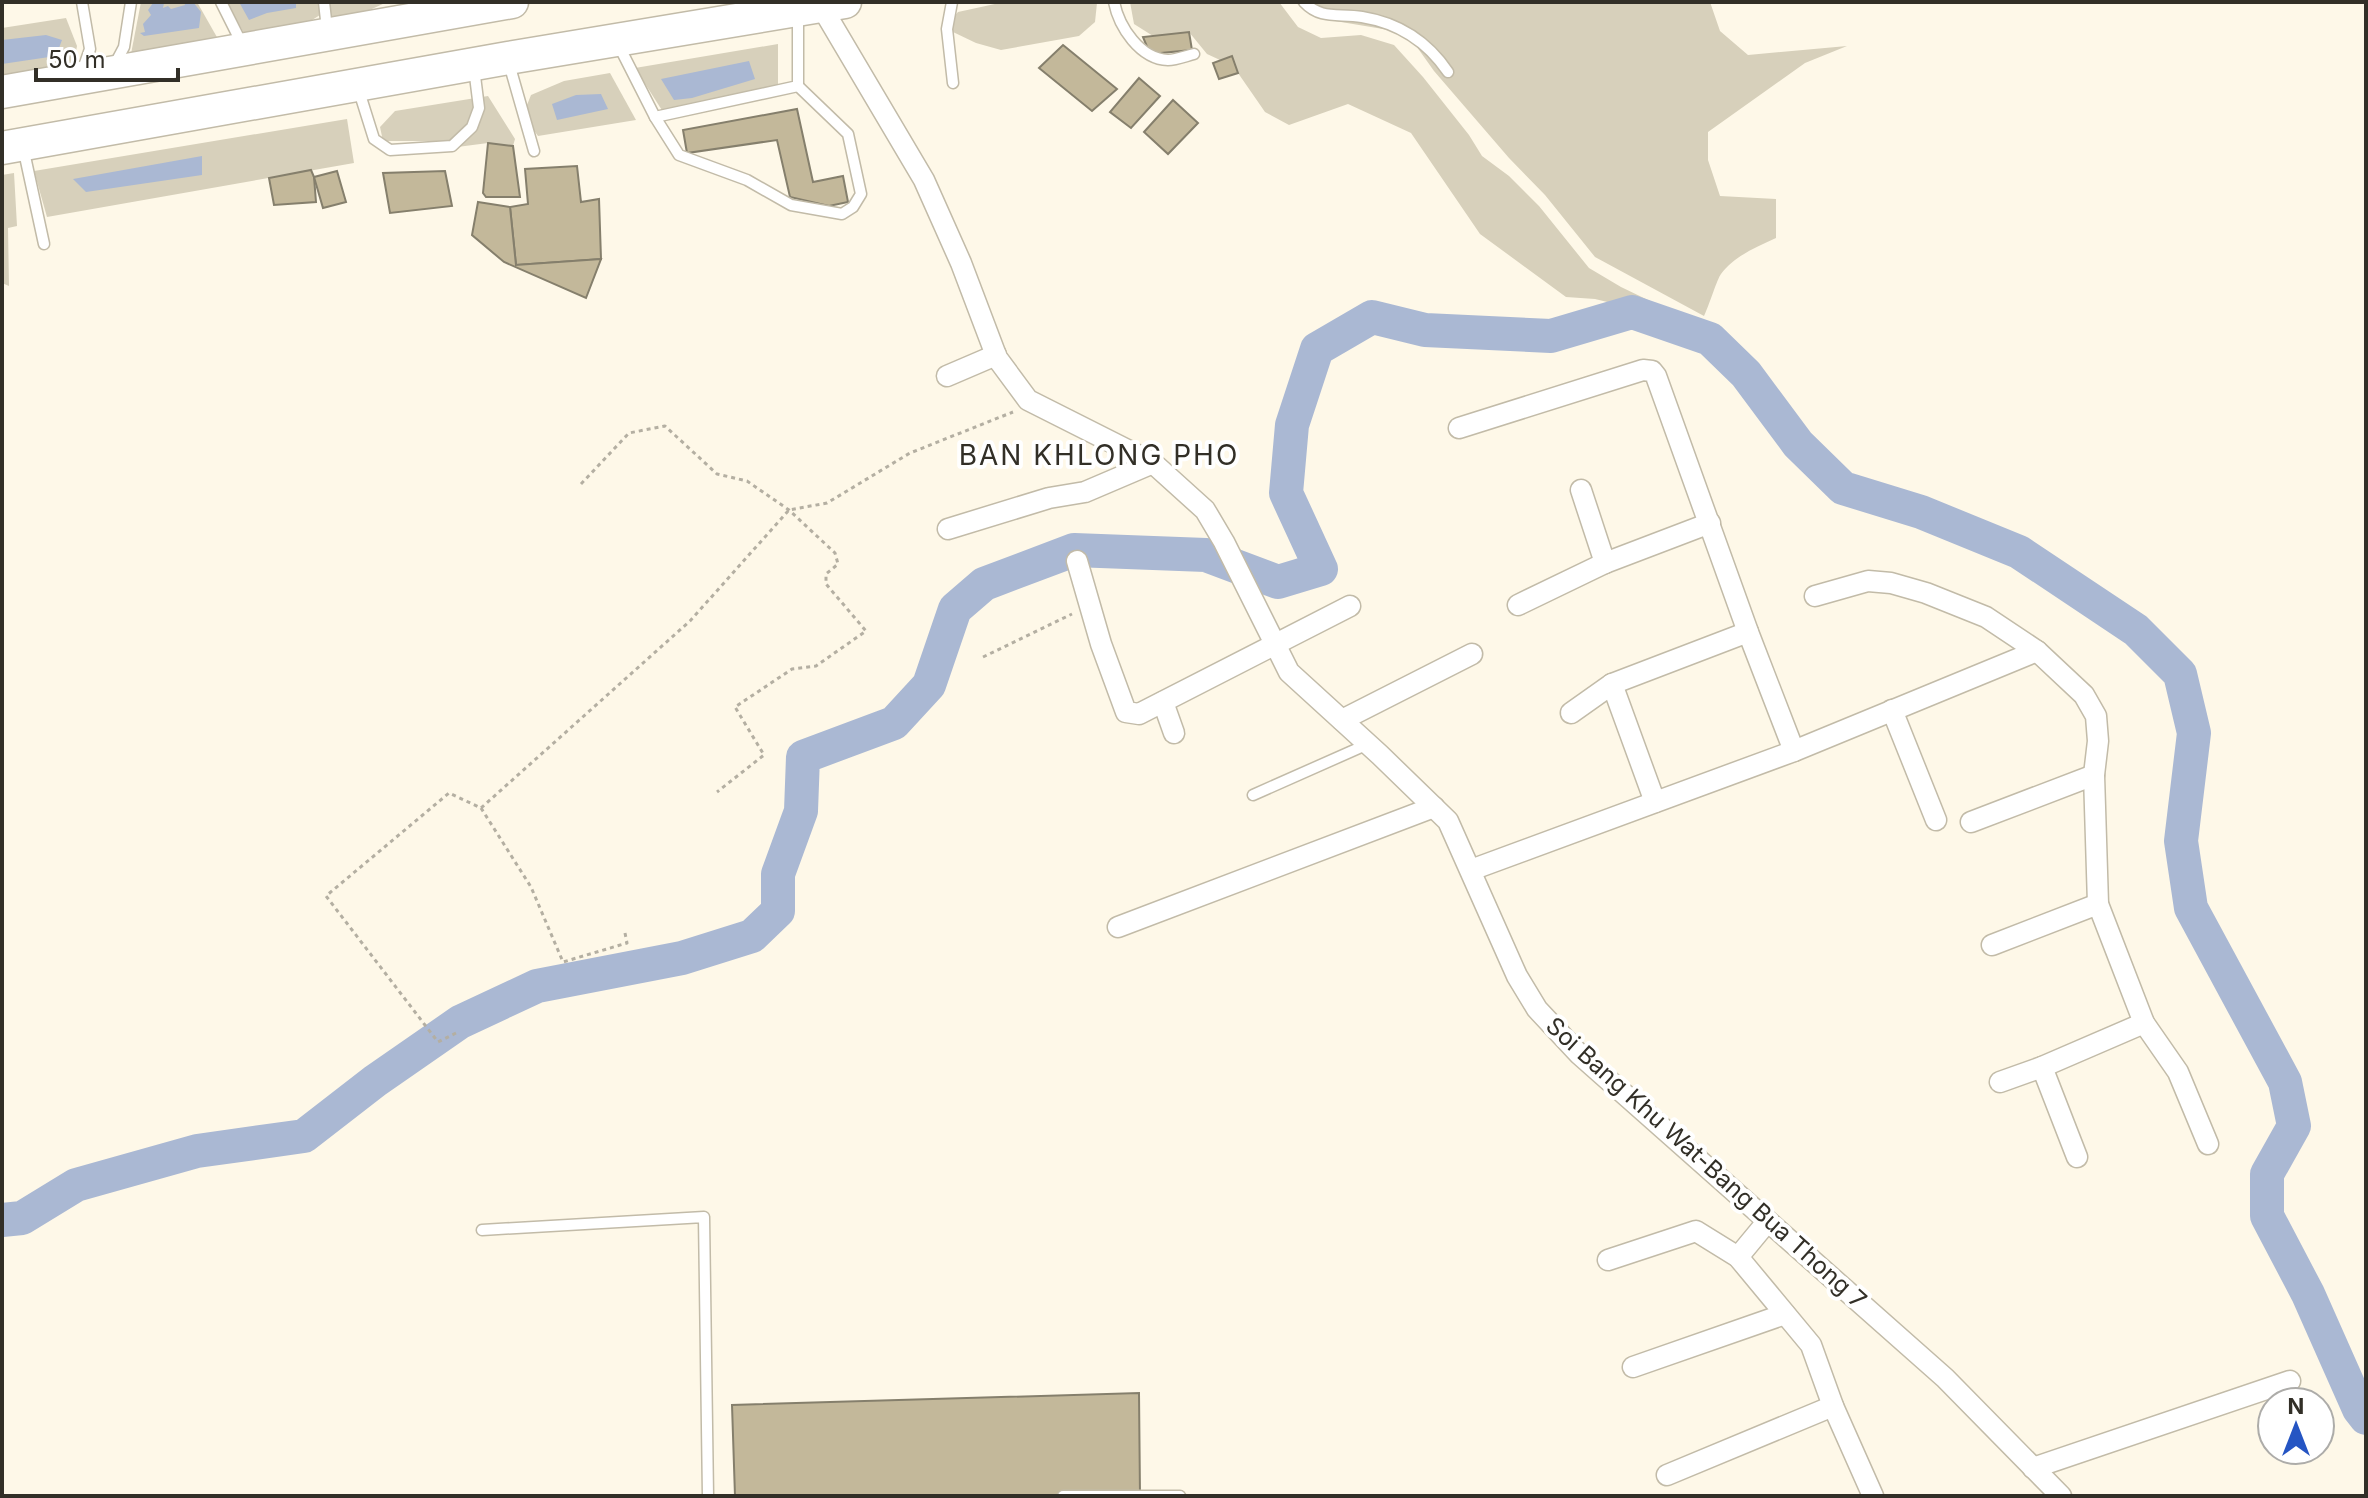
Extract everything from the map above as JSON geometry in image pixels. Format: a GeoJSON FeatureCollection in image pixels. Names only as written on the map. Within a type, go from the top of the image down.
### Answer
{"type":"FeatureCollection","features":[{"type":"Feature","properties":{"kind":"main road"},"geometry":{"type":"LineString","coordinates":[[2,92],[328,35],[416,10],[512,2]]}},
{"type":"Feature","properties":{"kind":"main road"},"geometry":{"type":"LineString","coordinates":[[12,147],[508,58],[620,48],[821,6]]}},
{"type":"Feature","properties":{"kind":"street","name":"Soi Bang Khu Wat-Bang Bua Thong 7"},"geometry":{"type":"LineString","coordinates":[[821,6],[924,180],[961,263],[996,355],[1028,400],[1153,463],[1205,510],[1289,672],[1448,821],[1517,976],[1537,1009],[1579,1054],[1945,1378],[2061,1496]]}},
{"type":"Feature","properties":{"kind":"street"},"geometry":{"type":"LineString","coordinates":[[947,376],[996,355]]}},
{"type":"Feature","properties":{"kind":"street"},"geometry":{"type":"LineString","coordinates":[[1459,428],[1643,370],[1652,371],[1794,751]]}},
{"type":"Feature","properties":{"kind":"street"},"geometry":{"type":"LineString","coordinates":[[948,529],[1049,498],[1085,492],[1153,463]]}},
{"type":"Feature","properties":{"kind":"street"},"geometry":{"type":"LineString","coordinates":[[1581,490],[1605,563]]}},
{"type":"Feature","properties":{"kind":"street"},"geometry":{"type":"LineString","coordinates":[[1518,605],[1605,563],[1710,523]]}},
{"type":"Feature","properties":{"kind":"street"},"geometry":{"type":"LineString","coordinates":[[1077,561],[1126,712],[1139,714],[1350,606]]}},
{"type":"Feature","properties":{"kind":"street"},"geometry":{"type":"LineString","coordinates":[[1815,596],[1868,581],[1891,583],[1926,593],[1986,617],[2037,651],[2084,695],[2096,716],[2098,741],[2094,775],[2098,904],[2144,1023],[2178,1072],[2208,1144]]}},
{"type":"Feature","properties":{"kind":"street"},"geometry":{"type":"LineString","coordinates":[[1571,713],[1612,684],[1748,632]]}},
{"type":"Feature","properties":{"kind":"street"},"geometry":{"type":"LineString","coordinates":[[1471,870],[1794,751],[2037,651]]}},
{"type":"Feature","properties":{"kind":"street"},"geometry":{"type":"LineString","coordinates":[[1342,720],[1472,654]]}},
{"type":"Feature","properties":{"kind":"street"},"geometry":{"type":"LineString","coordinates":[[1612,684],[1655,802]]}},
{"type":"Feature","properties":{"kind":"street"},"geometry":{"type":"LineString","coordinates":[[1163,702],[1174,733]]}},
{"type":"Feature","properties":{"kind":"street"},"geometry":{"type":"LineString","coordinates":[[1892,710],[1936,820]]}},
{"type":"Feature","properties":{"kind":"street"},"geometry":{"type":"LineString","coordinates":[[1971,822],[2094,775]]}},
{"type":"Feature","properties":{"kind":"street"},"geometry":{"type":"LineString","coordinates":[[1118,927],[1434,807]]}},
{"type":"Feature","properties":{"kind":"street"},"geometry":{"type":"LineString","coordinates":[[1992,945],[2098,904]]}},
{"type":"Feature","properties":{"kind":"street"},"geometry":{"type":"LineString","coordinates":[[2000,1082],[2144,1023]]}},
{"type":"Feature","properties":{"kind":"street"},"geometry":{"type":"LineString","coordinates":[[2042,1067],[2077,1157]]}},
{"type":"Feature","properties":{"kind":"street"},"geometry":{"type":"LineString","coordinates":[[1738,1257],[1767,1222]]}},
{"type":"Feature","properties":{"kind":"street"},"geometry":{"type":"LineString","coordinates":[[1608,1260],[1696,1231],[1738,1257],[1811,1345],[1833,1406],[1873,1496]]}},
{"type":"Feature","properties":{"kind":"street"},"geometry":{"type":"LineString","coordinates":[[1633,1367],[1785,1314]]}},
{"type":"Feature","properties":{"kind":"street"},"geometry":{"type":"LineString","coordinates":[[2033,1468],[2290,1381]]}},
{"type":"Feature","properties":{"kind":"street"},"geometry":{"type":"LineString","coordinates":[[1667,1475],[1833,1406]]}},
{"type":"Feature","properties":{"kind":"lane"},"geometry":{"type":"LineString","coordinates":[[82,2],[95,76]]}},
{"type":"Feature","properties":{"kind":"lane"},"geometry":{"type":"LineString","coordinates":[[95,76],[124,47],[131,2]]}},
{"type":"Feature","properties":{"kind":"lane"},"geometry":{"type":"LineString","coordinates":[[221,2],[245,50]]}},
{"type":"Feature","properties":{"kind":"lane"},"geometry":{"type":"LineString","coordinates":[[324,2],[328,35]]}},
{"type":"Feature","properties":{"kind":"lane"},"geometry":{"type":"LineString","coordinates":[[952,2],[947,29],[953,83]]}},
{"type":"Feature","properties":{"kind":"lane"},"geometry":{"type":"LineString","coordinates":[[1114,2],[1117,16],[1136,45],[1149,56],[1169,60],[1194,54]]}},
{"type":"Feature","properties":{"kind":"lane"},"geometry":{"type":"LineString","coordinates":[[1304,2],[1318,14],[1365,17],[1394,26],[1419,39],[1438,56],[1448,72]]}},
{"type":"Feature","properties":{"kind":"lane"},"geometry":{"type":"LineString","coordinates":[[798,86],[821,6]]}},
{"type":"Feature","properties":{"kind":"lane"},"geometry":{"type":"LineString","coordinates":[[620,48],[679,155],[747,180],[791,205],[842,214],[853,207],[861,194],[848,134],[798,86]]}},
{"type":"Feature","properties":{"kind":"lane"},"geometry":{"type":"LineString","coordinates":[[508,58],[534,151]]}},
{"type":"Feature","properties":{"kind":"lane"},"geometry":{"type":"LineString","coordinates":[[358,86],[374,139],[390,150],[452,146],[472,127],[479,108],[473,65]]}},
{"type":"Feature","properties":{"kind":"lane"},"geometry":{"type":"LineString","coordinates":[[653,112],[798,86]]}},
{"type":"Feature","properties":{"kind":"lane"},"geometry":{"type":"LineString","coordinates":[[12,147],[44,244]]}},
{"type":"Feature","properties":{"kind":"lane"},"geometry":{"type":"LineString","coordinates":[[1253,795],[1368,744]]}},
{"type":"Feature","properties":{"kind":"lane"},"geometry":{"type":"LineString","coordinates":[[482,1230],[704,1217],[708,1496]]}},
{"type":"Feature","properties":{"kind":"lane"},"geometry":{"type":"LineString","coordinates":[[1063,1496],[1180,1496]]}},
{"type":"Feature","properties":{"kind":"path"},"geometry":{"type":"LineString","coordinates":[[481,808],[690,621],[789,510],[827,503],[910,453],[1013,412],[1028,400]]}},
{"type":"Feature","properties":{"kind":"path"},"geometry":{"type":"LineString","coordinates":[[581,484],[629,433],[665,426],[717,474],[747,481],[789,510],[835,553],[838,564],[826,574],[826,584],[866,631],[816,666],[792,669],[735,707],[764,755],[717,792]]}},
{"type":"Feature","properties":{"kind":"path"},"geometry":{"type":"LineString","coordinates":[[983,657],[1090,605]]}},
{"type":"Feature","properties":{"kind":"path"},"geometry":{"type":"LineString","coordinates":[[456,1033],[438,1042],[326,896],[449,793],[481,808],[531,887],[563,962],[627,943],[625,933]]}},
{"type":"Feature","properties":{"kind":"shaded area"},"geometry":{"type":"Polygon","coordinates":[[[141,2],[197,2],[218,39],[130,59],[141,2]]]}},
{"type":"Feature","properties":{"kind":"shaded area"},"geometry":{"type":"Polygon","coordinates":[[[226,2],[385,3],[350,19],[325,17],[323,13],[306,24],[245,35],[226,2]]]}},
{"type":"Feature","properties":{"kind":"shaded area"},"geometry":{"type":"Polygon","coordinates":[[[1004,2],[1094,2],[1097,3],[1095,22],[1079,36],[1001,50],[953,32],[950,21],[958,12],[1004,2]]]}},
{"type":"Feature","properties":{"kind":"shaded area"},"geometry":{"type":"Polygon","coordinates":[[[1130,2],[1279,2],[1298,27],[1321,38],[1361,35],[1394,45],[1469,135],[1482,156],[1509,176],[1539,206],[1589,268],[1698,324],[1595,299],[1566,297],[1480,234],[1411,133],[1348,104],[1289,125],[1265,112],[1238,73],[1232,56],[1220,60],[1207,54],[1189,32],[1153,36],[1134,24],[1130,2]]]}},
{"type":"Feature","properties":{"kind":"shaded area"},"geometry":{"type":"Polygon","coordinates":[[[1297,2],[1710,2],[1720,31],[1748,55],[1847,46],[1805,63],[1708,132],[1708,160],[1720,196],[1776,199],[1776,238],[1746,253],[1726,268],[1719,277],[1704,316],[1595,257],[1545,195],[1434,71],[1407,33],[1335,21],[1297,2]]]}},
{"type":"Feature","properties":{"kind":"shaded area"},"geometry":{"type":"Polygon","coordinates":[[[66,18],[77,46],[73,67],[2,78],[2,28],[66,18]]]}},
{"type":"Feature","properties":{"kind":"shaded area"},"geometry":{"type":"Polygon","coordinates":[[[778,44],[778,94],[665,115],[635,68],[778,44]]]}},
{"type":"Feature","properties":{"kind":"shaded area"},"geometry":{"type":"Polygon","coordinates":[[[610,73],[636,120],[538,136],[523,115],[531,95],[564,81],[610,73]]]}},
{"type":"Feature","properties":{"kind":"shaded area"},"geometry":{"type":"Polygon","coordinates":[[[488,96],[515,139],[513,146],[488,143],[442,149],[429,141],[383,141],[380,127],[395,111],[488,96]]]}},
{"type":"Feature","properties":{"kind":"shaded area"},"geometry":{"type":"Polygon","coordinates":[[[347,119],[354,163],[47,217],[34,171],[347,119]]]}},
{"type":"Feature","properties":{"kind":"shaded area"},"geometry":{"type":"Polygon","coordinates":[[[14,173],[17,226],[8,228],[9,286],[2,283],[2,175],[14,173]]]}},
{"type":"Feature","properties":{"kind":"water"},"geometry":{"type":"Polygon","coordinates":[[[184,2],[193,2],[201,12],[199,28],[144,36],[140,33],[145,32],[143,24],[151,15],[148,10],[153,3],[164,3],[163,8],[168,6],[171,9],[185,5],[184,2]]]}},
{"type":"Feature","properties":{"kind":"water"},"geometry":{"type":"Polygon","coordinates":[[[239,2],[296,2],[296,8],[249,20],[239,2]]]}},
{"type":"Feature","properties":{"kind":"water"},"geometry":{"type":"Polygon","coordinates":[[[46,35],[62,40],[56,56],[2,64],[2,40],[46,35]]]}},
{"type":"Feature","properties":{"kind":"water"},"geometry":{"type":"Polygon","coordinates":[[[749,61],[755,79],[692,98],[674,100],[661,79],[749,61]]]}},
{"type":"Feature","properties":{"kind":"water"},"geometry":{"type":"Polygon","coordinates":[[[601,94],[608,109],[557,120],[552,104],[576,95],[601,94]]]}},
{"type":"Feature","properties":{"kind":"water"},"geometry":{"type":"Polygon","coordinates":[[[202,156],[202,175],[86,192],[73,179],[202,156]]]}},
{"type":"Feature","properties":{"kind":"building"},"geometry":{"type":"Polygon","coordinates":[[[1189,32],[1192,50],[1150,54],[1143,37],[1189,32]]]}},
{"type":"Feature","properties":{"kind":"building"},"geometry":{"type":"Polygon","coordinates":[[[1063,45],[1117,89],[1092,111],[1039,68],[1063,45]]]}},
{"type":"Feature","properties":{"kind":"building"},"geometry":{"type":"Polygon","coordinates":[[[1232,56],[1238,73],[1219,79],[1213,63],[1232,56]]]}},
{"type":"Feature","properties":{"kind":"building"},"geometry":{"type":"Polygon","coordinates":[[[1139,78],[1160,96],[1131,128],[1110,112],[1139,78]]]}},
{"type":"Feature","properties":{"kind":"building"},"geometry":{"type":"Polygon","coordinates":[[[1173,100],[1198,123],[1168,154],[1144,132],[1173,100]]]}},
{"type":"Feature","properties":{"kind":"building"},"geometry":{"type":"Polygon","coordinates":[[[797,109],[813,182],[843,176],[848,202],[829,206],[790,197],[777,140],[687,153],[683,130],[797,109]]]}},
{"type":"Feature","properties":{"kind":"building"},"geometry":{"type":"Polygon","coordinates":[[[488,143],[513,146],[520,197],[486,197],[483,193],[488,143]]]}},
{"type":"Feature","properties":{"kind":"building"},"geometry":{"type":"Polygon","coordinates":[[[577,166],[581,202],[599,199],[601,259],[516,265],[510,207],[528,204],[525,169],[577,166]]]}},
{"type":"Feature","properties":{"kind":"building"},"geometry":{"type":"Polygon","coordinates":[[[311,170],[316,202],[274,205],[269,178],[311,170]]]}},
{"type":"Feature","properties":{"kind":"building"},"geometry":{"type":"Polygon","coordinates":[[[337,171],[346,202],[323,208],[314,177],[337,171]]]}},
{"type":"Feature","properties":{"kind":"building"},"geometry":{"type":"Polygon","coordinates":[[[445,171],[452,206],[390,213],[383,173],[445,171]]]}},
{"type":"Feature","properties":{"kind":"building"},"geometry":{"type":"Polygon","coordinates":[[[478,202],[510,207],[516,265],[601,259],[586,298],[504,262],[472,235],[478,202]]]}},
{"type":"Feature","properties":{"kind":"building"},"geometry":{"type":"Polygon","coordinates":[[[1139,1393],[1140,1496],[735,1496],[732,1405],[1139,1393]]]}},
{"type":"Feature","properties":{"kind":"waterway"},"geometry":{"type":"LineString","coordinates":[[2,1220],[22,1218],[76,1185],[197,1151],[304,1136],[375,1081],[460,1022],[537,986],[682,958],[752,936],[778,911],[778,874],[801,811],[803,757],[894,723],[929,685],[955,609],[984,584],[1074,550],[1206,555],[1278,582],[1321,569],[1286,493],[1292,425],[1317,349],[1372,317],[1425,330],[1551,336],[1632,312],[1710,339],[1746,374],[1798,444],[1843,488],[1921,512],[2019,552],[2136,630],[2180,674],[2194,733],[2181,841],[2191,908],[2285,1082],[2294,1126],[2267,1174],[2267,1216],[2308,1294],[2359,1409],[2366,1418]]}},
{"type":"Feature","properties":{"kind":"district","name":"BAN KHLONG PHO"},"geometry":{"type":"Point","coordinates":[1099,455]}}]}
